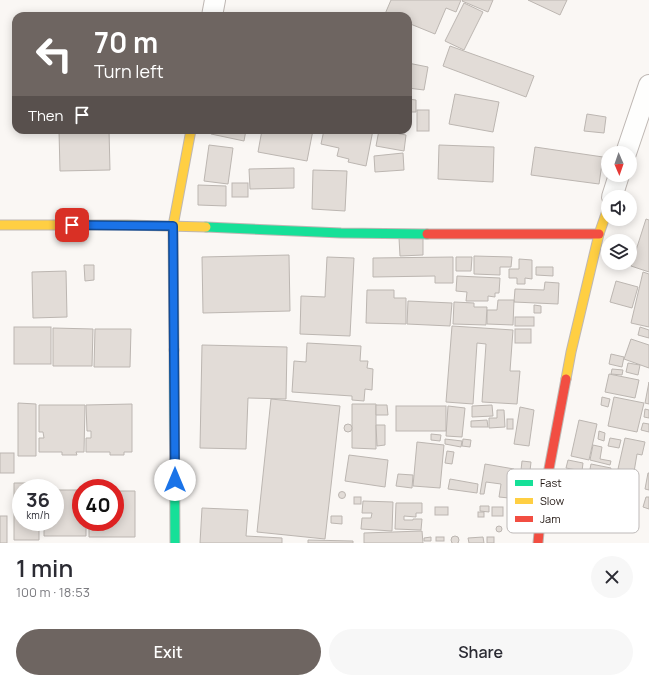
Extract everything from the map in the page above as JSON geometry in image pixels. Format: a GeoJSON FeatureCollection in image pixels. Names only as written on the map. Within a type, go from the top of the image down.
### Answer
{"type":"FeatureCollection","features":[{"type":"Feature","properties":{"kind":"street"},"geometry":{"type":"LineString","coordinates":[[213,12],[215,0]]}},
{"type":"Feature","properties":{"kind":"street"},"geometry":{"type":"LineString","coordinates":[[628,146],[649,85]]}},
{"type":"Feature","properties":{"kind":"street"},"geometry":{"type":"LineString","coordinates":[[175,543],[173,226],[190,134]]}},
{"type":"Feature","properties":{"kind":"street"},"geometry":{"type":"LineString","coordinates":[[0,225],[173,226],[386,234],[599,234]]}},
{"type":"Feature","properties":{"kind":"street"},"geometry":{"type":"LineString","coordinates":[[549,469],[571,352],[602,226]]}},
{"type":"Feature","properties":{"kind":"street"},"geometry":{"type":"LineString","coordinates":[[538,543],[539,533]]}},
{"type":"Feature","properties":{"kind":"building"},"geometry":{"type":"Polygon","coordinates":[[[391,0],[461,0],[456,12],[446,8],[435,34],[412,25],[412,12],[386,12],[391,0]]]}},
{"type":"Feature","properties":{"kind":"building"},"geometry":{"type":"Polygon","coordinates":[[[493,0],[488,12],[462,1],[493,0]]]}},
{"type":"Feature","properties":{"kind":"building"},"geometry":{"type":"Polygon","coordinates":[[[528,0],[567,0],[560,15],[528,0]]]}},
{"type":"Feature","properties":{"kind":"building"},"geometry":{"type":"Polygon","coordinates":[[[464,3],[483,12],[464,50],[445,41],[464,3]]]}},
{"type":"Feature","properties":{"kind":"building"},"geometry":{"type":"Polygon","coordinates":[[[450,46],[534,76],[526,97],[443,66],[450,46]]]}},
{"type":"Feature","properties":{"kind":"building"},"geometry":{"type":"Polygon","coordinates":[[[412,64],[428,67],[424,90],[412,88],[412,64]]]}},
{"type":"Feature","properties":{"kind":"building"},"geometry":{"type":"Polygon","coordinates":[[[455,94],[499,102],[493,132],[449,124],[455,94]]]}},
{"type":"Feature","properties":{"kind":"building"},"geometry":{"type":"Polygon","coordinates":[[[412,100],[416,100],[416,112],[412,112],[412,100]]]}},
{"type":"Feature","properties":{"kind":"building"},"geometry":{"type":"Polygon","coordinates":[[[417,110],[429,110],[429,131],[417,131],[417,110]]]}},
{"type":"Feature","properties":{"kind":"building"},"geometry":{"type":"Polygon","coordinates":[[[587,114],[606,117],[604,133],[584,131],[587,114]]]}},
{"type":"Feature","properties":{"kind":"building"},"geometry":{"type":"Polygon","coordinates":[[[59,134],[109,134],[110,170],[60,171],[59,134]]]}},
{"type":"Feature","properties":{"kind":"building"},"geometry":{"type":"Polygon","coordinates":[[[211,134],[245,134],[244,141],[211,134]]]}},
{"type":"Feature","properties":{"kind":"building"},"geometry":{"type":"Polygon","coordinates":[[[261,134],[312,134],[307,161],[258,152],[261,134]]]}},
{"type":"Feature","properties":{"kind":"building"},"geometry":{"type":"Polygon","coordinates":[[[323,134],[372,134],[366,166],[348,162],[349,159],[337,156],[339,148],[321,144],[323,134]]]}},
{"type":"Feature","properties":{"kind":"building"},"geometry":{"type":"Polygon","coordinates":[[[378,134],[406,135],[404,151],[376,146],[378,134]]]}},
{"type":"Feature","properties":{"kind":"building"},"geometry":{"type":"Polygon","coordinates":[[[209,145],[233,148],[228,184],[204,181],[209,145]]]}},
{"type":"Feature","properties":{"kind":"building"},"geometry":{"type":"Polygon","coordinates":[[[439,145],[494,147],[493,182],[438,179],[439,145]]]}},
{"type":"Feature","properties":{"kind":"building"},"geometry":{"type":"Polygon","coordinates":[[[535,147],[601,157],[599,184],[531,175],[535,147]]]}},
{"type":"Feature","properties":{"kind":"building"},"geometry":{"type":"Polygon","coordinates":[[[403,153],[404,170],[375,172],[374,156],[403,153]]]}},
{"type":"Feature","properties":{"kind":"building"},"geometry":{"type":"Polygon","coordinates":[[[294,168],[294,188],[250,189],[249,169],[294,168]]]}},
{"type":"Feature","properties":{"kind":"building"},"geometry":{"type":"Polygon","coordinates":[[[313,170],[347,171],[345,211],[312,209],[313,170]]]}},
{"type":"Feature","properties":{"kind":"building"},"geometry":{"type":"Polygon","coordinates":[[[232,183],[248,183],[248,197],[232,197],[232,183]]]}},
{"type":"Feature","properties":{"kind":"building"},"geometry":{"type":"Polygon","coordinates":[[[198,185],[226,186],[226,206],[198,205],[198,185]]]}},
{"type":"Feature","properties":{"kind":"building"},"geometry":{"type":"Polygon","coordinates":[[[646,219],[649,220],[649,272],[637,268],[637,247],[646,219]]]}},
{"type":"Feature","properties":{"kind":"building"},"geometry":{"type":"Polygon","coordinates":[[[423,237],[423,255],[400,256],[399,238],[423,237]]]}},
{"type":"Feature","properties":{"kind":"building"},"geometry":{"type":"Polygon","coordinates":[[[289,255],[290,311],[203,313],[202,257],[289,255]]]}},
{"type":"Feature","properties":{"kind":"building"},"geometry":{"type":"Polygon","coordinates":[[[474,256],[512,257],[511,267],[500,267],[500,275],[474,274],[474,256]]]}},
{"type":"Feature","properties":{"kind":"building"},"geometry":{"type":"Polygon","coordinates":[[[327,257],[354,258],[350,336],[300,334],[301,296],[325,297],[327,257]]]}},
{"type":"Feature","properties":{"kind":"building"},"geometry":{"type":"Polygon","coordinates":[[[453,257],[453,283],[435,283],[435,276],[373,277],[373,258],[453,257]]]}},
{"type":"Feature","properties":{"kind":"building"},"geometry":{"type":"Polygon","coordinates":[[[456,257],[472,257],[471,271],[456,271],[456,257]]]}},
{"type":"Feature","properties":{"kind":"building"},"geometry":{"type":"Polygon","coordinates":[[[519,259],[532,260],[532,279],[525,278],[525,284],[517,284],[517,278],[509,278],[509,269],[519,269],[519,259]]]}},
{"type":"Feature","properties":{"kind":"building"},"geometry":{"type":"Polygon","coordinates":[[[84,265],[94,265],[94,280],[85,281],[84,265]]]}},
{"type":"Feature","properties":{"kind":"building"},"geometry":{"type":"Polygon","coordinates":[[[536,267],[553,267],[553,276],[536,275],[536,267]]]}},
{"type":"Feature","properties":{"kind":"building"},"geometry":{"type":"Polygon","coordinates":[[[66,271],[67,317],[33,318],[32,272],[66,271]]]}},
{"type":"Feature","properties":{"kind":"building"},"geometry":{"type":"Polygon","coordinates":[[[643,272],[649,274],[649,327],[631,323],[643,272]]]}},
{"type":"Feature","properties":{"kind":"building"},"geometry":{"type":"Polygon","coordinates":[[[457,276],[500,278],[499,293],[495,293],[495,297],[488,296],[488,301],[466,301],[467,292],[456,291],[457,276]]]}},
{"type":"Feature","properties":{"kind":"building"},"geometry":{"type":"Polygon","coordinates":[[[616,281],[638,287],[632,308],[610,302],[616,281]]]}},
{"type":"Feature","properties":{"kind":"building"},"geometry":{"type":"Polygon","coordinates":[[[545,282],[559,283],[558,304],[514,302],[515,289],[544,290],[545,282]]]}},
{"type":"Feature","properties":{"kind":"building"},"geometry":{"type":"Polygon","coordinates":[[[367,290],[394,290],[394,298],[406,298],[406,324],[366,323],[367,290]]]}},
{"type":"Feature","properties":{"kind":"building"},"geometry":{"type":"Polygon","coordinates":[[[498,300],[514,300],[513,325],[487,324],[487,310],[497,310],[498,300]]]}},
{"type":"Feature","properties":{"kind":"building"},"geometry":{"type":"Polygon","coordinates":[[[408,301],[452,303],[450,326],[407,324],[408,301]]]}},
{"type":"Feature","properties":{"kind":"building"},"geometry":{"type":"Polygon","coordinates":[[[454,302],[474,303],[474,307],[487,307],[486,325],[453,324],[454,302]]]}},
{"type":"Feature","properties":{"kind":"building"},"geometry":{"type":"Polygon","coordinates":[[[534,305],[541,306],[541,313],[534,313],[534,305]]]}},
{"type":"Feature","properties":{"kind":"building"},"geometry":{"type":"Polygon","coordinates":[[[515,317],[534,317],[534,326],[515,326],[515,317]]]}},
{"type":"Feature","properties":{"kind":"building"},"geometry":{"type":"Polygon","coordinates":[[[452,326],[513,330],[510,371],[520,371],[517,404],[482,402],[486,344],[477,343],[473,404],[446,402],[452,326]]]}},
{"type":"Feature","properties":{"kind":"building"},"geometry":{"type":"Polygon","coordinates":[[[14,327],[51,327],[51,364],[14,364],[14,327]]]}},
{"type":"Feature","properties":{"kind":"building"},"geometry":{"type":"Polygon","coordinates":[[[640,327],[649,330],[649,338],[638,335],[640,327]]]}},
{"type":"Feature","properties":{"kind":"building"},"geometry":{"type":"Polygon","coordinates":[[[53,328],[93,329],[92,366],[53,366],[53,328]]]}},
{"type":"Feature","properties":{"kind":"building"},"geometry":{"type":"Polygon","coordinates":[[[95,329],[131,329],[130,367],[94,367],[95,329]]]}},
{"type":"Feature","properties":{"kind":"building"},"geometry":{"type":"Polygon","coordinates":[[[515,329],[531,329],[531,343],[515,343],[515,329]]]}},
{"type":"Feature","properties":{"kind":"building"},"geometry":{"type":"Polygon","coordinates":[[[631,339],[649,345],[649,368],[624,359],[631,339]]]}},
{"type":"Feature","properties":{"kind":"building"},"geometry":{"type":"Polygon","coordinates":[[[307,343],[361,346],[360,361],[368,361],[367,368],[373,369],[372,390],[365,389],[364,401],[352,400],[352,396],[292,392],[294,361],[306,362],[307,343]]]}},
{"type":"Feature","properties":{"kind":"building"},"geometry":{"type":"Polygon","coordinates":[[[202,345],[287,347],[286,399],[248,398],[246,449],[200,448],[202,345]]]}},
{"type":"Feature","properties":{"kind":"building"},"geometry":{"type":"Polygon","coordinates":[[[611,354],[624,357],[622,367],[609,364],[611,354]]]}},
{"type":"Feature","properties":{"kind":"building"},"geometry":{"type":"Polygon","coordinates":[[[628,363],[640,365],[638,375],[626,372],[628,363]]]}},
{"type":"Feature","properties":{"kind":"building"},"geometry":{"type":"Polygon","coordinates":[[[612,369],[623,370],[622,375],[611,374],[612,369]]]}},
{"type":"Feature","properties":{"kind":"building"},"geometry":{"type":"Polygon","coordinates":[[[609,374],[639,380],[635,398],[605,392],[609,374]]]}},
{"type":"Feature","properties":{"kind":"building"},"geometry":{"type":"Polygon","coordinates":[[[649,382],[649,404],[645,403],[649,382]]]}},
{"type":"Feature","properties":{"kind":"building"},"geometry":{"type":"Polygon","coordinates":[[[602,397],[610,399],[608,407],[601,405],[602,397]]]}},
{"type":"Feature","properties":{"kind":"building"},"geometry":{"type":"Polygon","coordinates":[[[614,397],[644,403],[637,432],[608,426],[614,397]]]}},
{"type":"Feature","properties":{"kind":"building"},"geometry":{"type":"Polygon","coordinates":[[[271,399],[340,406],[325,539],[257,532],[271,399]]]}},
{"type":"Feature","properties":{"kind":"building"},"geometry":{"type":"Polygon","coordinates":[[[18,403],[36,404],[36,456],[18,456],[18,403]]]}},
{"type":"Feature","properties":{"kind":"building"},"geometry":{"type":"Polygon","coordinates":[[[132,404],[132,452],[124,452],[124,455],[110,455],[110,452],[86,452],[86,438],[91,438],[91,431],[87,431],[86,405],[132,404]]]}},
{"type":"Feature","properties":{"kind":"building"},"geometry":{"type":"Polygon","coordinates":[[[352,404],[376,404],[376,449],[352,448],[352,404]]]}},
{"type":"Feature","properties":{"kind":"building"},"geometry":{"type":"Polygon","coordinates":[[[39,405],[85,405],[84,452],[76,452],[77,455],[62,455],[62,452],[39,452],[39,438],[44,438],[43,432],[39,432],[39,405]]]}},
{"type":"Feature","properties":{"kind":"building"},"geometry":{"type":"Polygon","coordinates":[[[376,405],[387,405],[388,415],[376,415],[376,405]]]}},
{"type":"Feature","properties":{"kind":"building"},"geometry":{"type":"Polygon","coordinates":[[[492,405],[493,416],[472,417],[472,406],[492,405]]]}},
{"type":"Feature","properties":{"kind":"building"},"geometry":{"type":"Polygon","coordinates":[[[396,406],[446,406],[446,431],[396,431],[396,406]]]}},
{"type":"Feature","properties":{"kind":"building"},"geometry":{"type":"Polygon","coordinates":[[[448,406],[465,408],[462,437],[446,436],[448,406]]]}},
{"type":"Feature","properties":{"kind":"building"},"geometry":{"type":"Polygon","coordinates":[[[520,407],[534,410],[529,446],[514,444],[520,407]]]}},
{"type":"Feature","properties":{"kind":"building"},"geometry":{"type":"Polygon","coordinates":[[[645,409],[649,410],[649,418],[644,417],[645,409]]]}},
{"type":"Feature","properties":{"kind":"building"},"geometry":{"type":"Polygon","coordinates":[[[497,410],[504,410],[505,427],[489,428],[489,418],[497,418],[497,410]]]}},
{"type":"Feature","properties":{"kind":"building"},"geometry":{"type":"Polygon","coordinates":[[[507,419],[513,419],[513,429],[507,429],[507,419]]]}},
{"type":"Feature","properties":{"kind":"building"},"geometry":{"type":"Polygon","coordinates":[[[487,420],[488,427],[471,427],[471,421],[487,420]]]}},
{"type":"Feature","properties":{"kind":"building"},"geometry":{"type":"Polygon","coordinates":[[[579,420],[597,424],[589,460],[571,456],[579,420]]]}},
{"type":"Feature","properties":{"kind":"building"},"geometry":{"type":"Polygon","coordinates":[[[643,423],[649,424],[649,432],[641,430],[643,423]]]}},
{"type":"Feature","properties":{"kind":"building"},"geometry":{"type":"Polygon","coordinates":[[[346,424],[350,424],[352,428],[350,432],[346,432],[344,430],[344,426],[346,424]]]}},
{"type":"Feature","properties":{"kind":"building"},"geometry":{"type":"Polygon","coordinates":[[[376,425],[385,425],[385,445],[377,446],[376,425]]]}},
{"type":"Feature","properties":{"kind":"building"},"geometry":{"type":"Polygon","coordinates":[[[599,431],[605,433],[604,441],[598,439],[599,431]]]}},
{"type":"Feature","properties":{"kind":"building"},"geometry":{"type":"Polygon","coordinates":[[[431,434],[441,435],[440,441],[431,440],[431,434]]]}},
{"type":"Feature","properties":{"kind":"building"},"geometry":{"type":"Polygon","coordinates":[[[610,438],[621,440],[619,448],[608,446],[610,438]]]}},
{"type":"Feature","properties":{"kind":"building"},"geometry":{"type":"Polygon","coordinates":[[[625,438],[645,442],[642,455],[637,454],[634,469],[618,469],[625,438]]]}},
{"type":"Feature","properties":{"kind":"building"},"geometry":{"type":"Polygon","coordinates":[[[445,439],[462,441],[461,447],[445,444],[445,439]]]}},
{"type":"Feature","properties":{"kind":"building"},"geometry":{"type":"Polygon","coordinates":[[[463,439],[471,440],[470,447],[462,446],[463,439]]]}},
{"type":"Feature","properties":{"kind":"building"},"geometry":{"type":"Polygon","coordinates":[[[417,442],[444,445],[440,488],[413,486],[417,442]]]}},
{"type":"Feature","properties":{"kind":"building"},"geometry":{"type":"Polygon","coordinates":[[[593,445],[602,447],[600,459],[611,461],[610,465],[590,460],[593,445]]]}},
{"type":"Feature","properties":{"kind":"building"},"geometry":{"type":"Polygon","coordinates":[[[447,451],[454,452],[452,464],[445,463],[447,451]]]}},
{"type":"Feature","properties":{"kind":"building"},"geometry":{"type":"Polygon","coordinates":[[[0,453],[14,453],[14,473],[0,473],[0,453]]]}},
{"type":"Feature","properties":{"kind":"building"},"geometry":{"type":"Polygon","coordinates":[[[349,455],[388,460],[385,487],[345,481],[349,455]]]}},
{"type":"Feature","properties":{"kind":"building"},"geometry":{"type":"Polygon","coordinates":[[[568,460],[583,463],[582,469],[566,468],[568,460]]]}},
{"type":"Feature","properties":{"kind":"building"},"geometry":{"type":"Polygon","coordinates":[[[522,461],[531,462],[530,469],[521,469],[522,461]]]}},
{"type":"Feature","properties":{"kind":"building"},"geometry":{"type":"Polygon","coordinates":[[[485,464],[514,469],[507,469],[507,498],[499,497],[501,484],[486,482],[484,494],[480,494],[485,464]]]}},
{"type":"Feature","properties":{"kind":"building"},"geometry":{"type":"Polygon","coordinates":[[[591,464],[611,468],[611,469],[590,469],[591,464]]]}},
{"type":"Feature","properties":{"kind":"building"},"geometry":{"type":"Polygon","coordinates":[[[649,473],[649,490],[645,489],[649,473]]]}},
{"type":"Feature","properties":{"kind":"building"},"geometry":{"type":"Polygon","coordinates":[[[398,474],[413,475],[412,488],[396,486],[398,474]]]}},
{"type":"Feature","properties":{"kind":"building"},"geometry":{"type":"Polygon","coordinates":[[[450,479],[478,484],[477,493],[448,489],[450,479]]]}},
{"type":"Feature","properties":{"kind":"building"},"geometry":{"type":"Polygon","coordinates":[[[64,490],[72,490],[72,531],[86,531],[86,536],[44,536],[44,531],[64,531],[64,490]]]}},
{"type":"Feature","properties":{"kind":"building"},"geometry":{"type":"Polygon","coordinates":[[[124,491],[135,491],[135,537],[89,537],[89,531],[124,531],[124,491]]]}},
{"type":"Feature","properties":{"kind":"building"},"geometry":{"type":"Polygon","coordinates":[[[342,492],[345,495],[342,498],[339,495],[342,492]]]}},
{"type":"Feature","properties":{"kind":"building"},"geometry":{"type":"Polygon","coordinates":[[[354,497],[361,497],[361,504],[354,504],[354,497]]]}},
{"type":"Feature","properties":{"kind":"building"},"geometry":{"type":"Polygon","coordinates":[[[646,497],[649,497],[649,509],[643,507],[646,497]]]}},
{"type":"Feature","properties":{"kind":"building"},"geometry":{"type":"Polygon","coordinates":[[[363,501],[393,502],[392,531],[361,529],[362,518],[371,518],[372,513],[362,513],[363,501]]]}},
{"type":"Feature","properties":{"kind":"building"},"geometry":{"type":"Polygon","coordinates":[[[396,503],[422,503],[422,513],[416,513],[416,517],[404,516],[404,520],[422,519],[421,530],[395,529],[396,503]]]}},
{"type":"Feature","properties":{"kind":"building"},"geometry":{"type":"Polygon","coordinates":[[[480,506],[489,506],[489,512],[480,511],[480,506]]]}},
{"type":"Feature","properties":{"kind":"building"},"geometry":{"type":"Polygon","coordinates":[[[435,507],[448,507],[448,515],[435,515],[435,507]]]}},
{"type":"Feature","properties":{"kind":"building"},"geometry":{"type":"Polygon","coordinates":[[[492,507],[503,507],[503,516],[492,516],[492,507]]]}},
{"type":"Feature","properties":{"kind":"building"},"geometry":{"type":"Polygon","coordinates":[[[202,508],[248,510],[246,536],[282,538],[282,543],[200,543],[202,508]]]}},
{"type":"Feature","properties":{"kind":"building"},"geometry":{"type":"Polygon","coordinates":[[[478,512],[484,512],[484,517],[478,517],[478,512]]]}},
{"type":"Feature","properties":{"kind":"building"},"geometry":{"type":"Polygon","coordinates":[[[0,516],[7,516],[7,543],[0,543],[0,516]]]}},
{"type":"Feature","properties":{"kind":"building"},"geometry":{"type":"Polygon","coordinates":[[[331,516],[342,516],[342,524],[331,523],[331,516]]]}},
{"type":"Feature","properties":{"kind":"building"},"geometry":{"type":"Polygon","coordinates":[[[499,526],[502,529],[499,532],[496,529],[499,526]]]}},
{"type":"Feature","properties":{"kind":"building"},"geometry":{"type":"Polygon","coordinates":[[[14,531],[39,531],[39,540],[14,540],[14,531]]]}},
{"type":"Feature","properties":{"kind":"building"},"geometry":{"type":"Polygon","coordinates":[[[422,531],[423,543],[364,543],[364,533],[422,531]]]}},
{"type":"Feature","properties":{"kind":"building"},"geometry":{"type":"Polygon","coordinates":[[[453,536],[457,536],[459,538],[458,543],[451,542],[451,538],[453,536]]]}},
{"type":"Feature","properties":{"kind":"building"},"geometry":{"type":"Polygon","coordinates":[[[431,537],[431,541],[424,541],[424,538],[431,537]]]}},
{"type":"Feature","properties":{"kind":"building"},"geometry":{"type":"Polygon","coordinates":[[[436,537],[444,537],[444,541],[436,541],[436,537]]]}},
{"type":"Feature","properties":{"kind":"building"},"geometry":{"type":"Polygon","coordinates":[[[483,537],[484,543],[469,543],[468,538],[483,537]]]}},
{"type":"Feature","properties":{"kind":"building"},"geometry":{"type":"Polygon","coordinates":[[[487,537],[494,537],[494,543],[487,543],[487,537]]]}},
{"type":"Feature","properties":{"kind":"building"},"geometry":{"type":"Polygon","coordinates":[[[308,540],[353,541],[353,543],[308,543],[308,540]]]}},
{"type":"Feature","properties":{"kind":"traffic: fast"},"geometry":{"type":"LineString","coordinates":[[206,227],[341,233],[427,234]]}},
{"type":"Feature","properties":{"kind":"traffic: fast"},"geometry":{"type":"LineString","coordinates":[[174,350],[175,543]]}},
{"type":"Feature","properties":{"kind":"traffic: slow"},"geometry":{"type":"LineString","coordinates":[[174,350],[173,226],[190,134]]}},
{"type":"Feature","properties":{"kind":"traffic: slow"},"geometry":{"type":"LineString","coordinates":[[0,225],[127,225],[206,227]]}},
{"type":"Feature","properties":{"kind":"traffic: slow"},"geometry":{"type":"LineString","coordinates":[[566,379],[571,352],[602,226]]}},
{"type":"Feature","properties":{"kind":"traffic: jam"},"geometry":{"type":"LineString","coordinates":[[427,234],[599,234]]}},
{"type":"Feature","properties":{"kind":"traffic: jam"},"geometry":{"type":"LineString","coordinates":[[549,469],[566,379]]}},
{"type":"Feature","properties":{"kind":"traffic: jam"},"geometry":{"type":"LineString","coordinates":[[538,543],[539,533]]}},
{"type":"Feature","properties":{"kind":"route"},"geometry":{"type":"LineString","coordinates":[[72,225],[173,226],[175,480]]}}]}
